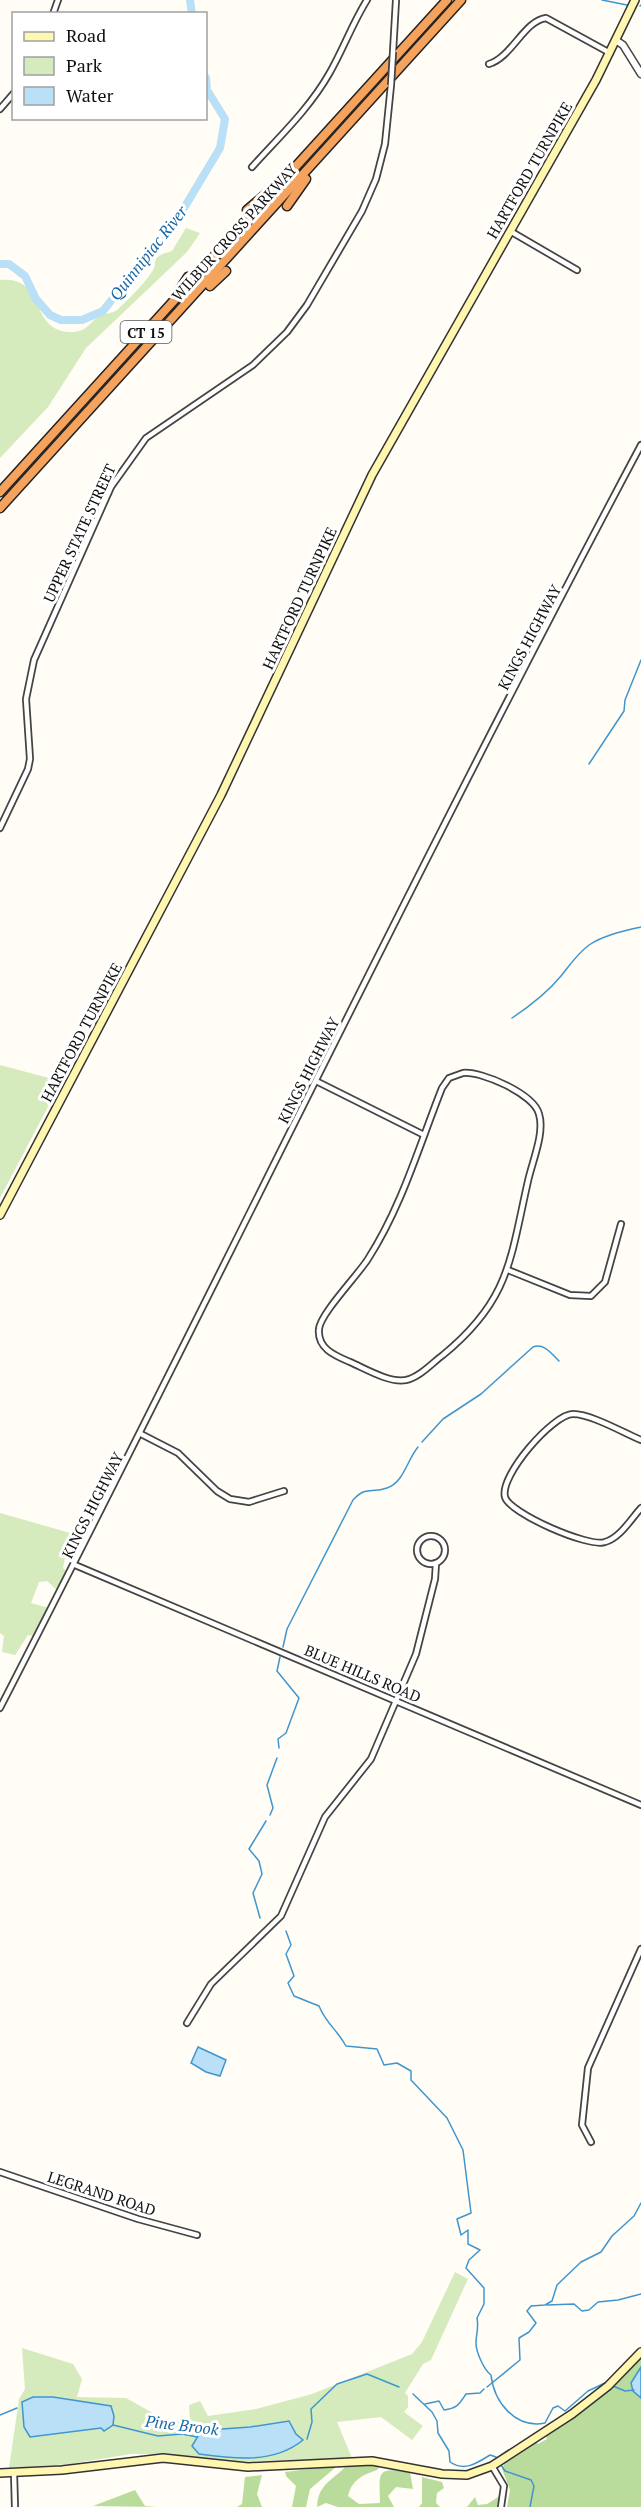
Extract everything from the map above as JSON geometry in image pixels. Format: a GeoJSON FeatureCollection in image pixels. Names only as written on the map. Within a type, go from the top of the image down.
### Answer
{"type":"FeatureCollection","features":[{"type":"Feature","properties":{"kind":"highway","name":"WILBUR CROSS PARKWAY"},"geometry":{"type":"LineString","coordinates":[[0,492],[117,361],[161,318],[447,0]]}},
{"type":"Feature","properties":{"kind":"highway","name":"WILBUR CROSS PARKWAY"},"geometry":{"type":"LineString","coordinates":[[0,508],[461,0]]}},
{"type":"Feature","properties":{"kind":"highway"},"geometry":{"type":"LineString","coordinates":[[287,206],[321,155]]}},
{"type":"Feature","properties":{"kind":"highway"},"geometry":{"type":"LineString","coordinates":[[248,210],[292,173]]}},
{"type":"Feature","properties":{"kind":"highway"},"geometry":{"type":"LineString","coordinates":[[180,312],[226,271]]}},
{"type":"Feature","properties":{"kind":"highway"},"geometry":{"type":"LineString","coordinates":[[161,318],[188,276]]}},
{"type":"Feature","properties":{"kind":"main road","name":"HARTFORD TURNPIKE"},"geometry":{"type":"LineString","coordinates":[[0,1215],[229,778],[368,483],[617,41],[635,0]]}},
{"type":"Feature","properties":{"kind":"main road"},"geometry":{"type":"LineString","coordinates":[[0,2473],[163,2458],[248,2467],[372,2462],[461,2475],[492,2466],[600,2393],[641,2352]]}},
{"type":"Feature","properties":{"kind":"street"},"geometry":{"type":"LineString","coordinates":[[252,166],[312,99],[329,73],[354,20],[367,0]]}},
{"type":"Feature","properties":{"kind":"street","name":"UPPER STATE STREET"},"geometry":{"type":"LineString","coordinates":[[0,828],[28,769],[30,759],[26,699],[34,660],[111,487],[146,438],[254,365],[287,332],[307,305],[362,211],[376,179],[385,144],[396,0]]}},
{"type":"Feature","properties":{"kind":"street"},"geometry":{"type":"LineString","coordinates":[[489,64],[500,61],[536,21],[546,18],[610,53]]}},
{"type":"Feature","properties":{"kind":"street"},"geometry":{"type":"LineString","coordinates":[[617,41],[641,74]]}},
{"type":"Feature","properties":{"kind":"street"},"geometry":{"type":"LineString","coordinates":[[0,109],[12,95]]}},
{"type":"Feature","properties":{"kind":"street"},"geometry":{"type":"LineString","coordinates":[[510,231],[577,270]]}},
{"type":"Feature","properties":{"kind":"street","name":"KINGS HIGHWAY"},"geometry":{"type":"LineString","coordinates":[[0,1708],[75,1565],[316,1081],[641,445]]}},
{"type":"Feature","properties":{"kind":"street"},"geometry":{"type":"LineString","coordinates":[[457,1074],[476,1074],[521,1093],[534,1103],[539,1113],[540,1126],[508,1269],[494,1300],[480,1322],[413,1378],[391,1379],[335,1356],[322,1343],[319,1332],[320,1322],[363,1266],[385,1231],[424,1135],[442,1088],[449,1078],[457,1074]]}},
{"type":"Feature","properties":{"kind":"street"},"geometry":{"type":"LineString","coordinates":[[316,1081],[424,1135]]}},
{"type":"Feature","properties":{"kind":"street"},"geometry":{"type":"LineString","coordinates":[[508,1269],[575,1297],[591,1296],[606,1282],[621,1224]]}},
{"type":"Feature","properties":{"kind":"street"},"geometry":{"type":"LineString","coordinates":[[641,1440],[577,1414],[561,1417],[510,1472],[504,1491],[505,1499],[514,1510],[596,1544],[614,1538],[641,1508]]}},
{"type":"Feature","properties":{"kind":"street"},"geometry":{"type":"LineString","coordinates":[[141,1434],[178,1453],[217,1491],[230,1499],[249,1502],[284,1491]]}},
{"type":"Feature","properties":{"kind":"street"},"geometry":{"type":"LineString","coordinates":[[187,2024],[211,1984],[281,1916],[320,1825],[333,1804],[367,1766],[416,1654],[435,1579],[436,1563],[445,1553],[444,1544],[438,1538],[429,1536],[418,1544],[418,1553],[427,1563],[436,1563]]}},
{"type":"Feature","properties":{"kind":"street","name":"BLUE HILLS ROAD"},"geometry":{"type":"LineString","coordinates":[[75,1565],[641,1805]]}},
{"type":"Feature","properties":{"kind":"street"},"geometry":{"type":"LineString","coordinates":[[591,2142],[582,2125],[588,2068],[641,1949]]}},
{"type":"Feature","properties":{"kind":"street","name":"LEGRAND ROAD"},"geometry":{"type":"LineString","coordinates":[[0,2172],[138,2219],[196,2235]]}},
{"type":"Feature","properties":{"kind":"street"},"geometry":{"type":"LineString","coordinates":[[492,2466],[504,2486],[501,2507]]}},
{"type":"Feature","properties":{"kind":"street"},"geometry":{"type":"LineString","coordinates":[[14,2473],[15,2507]]}},
{"type":"Feature","properties":{"kind":"green space"},"geometry":{"type":"Polygon","coordinates":[[[186,228],[200,233],[187,252],[86,348],[48,407],[0,458],[0,280],[15,281],[25,286],[49,324],[59,330],[78,331],[99,316],[121,307],[148,277],[157,257],[172,251],[186,228]]]}},
{"type":"Feature","properties":{"kind":"green space"},"geometry":{"type":"Polygon","coordinates":[[[79,1037],[58,1080],[61,1082],[0,1198],[0,1065],[49,1078],[71,1042],[79,1037]]]}},
{"type":"Feature","properties":{"kind":"green space"},"geometry":{"type":"Polygon","coordinates":[[[0,1513],[74,1534],[67,1547],[63,1568],[68,1572],[58,1591],[47,1581],[39,1582],[31,1603],[49,1608],[34,1636],[28,1635],[15,1655],[2,1652],[4,1636],[0,1633],[0,1513]]]}},
{"type":"Feature","properties":{"kind":"green space"},"geometry":{"type":"Polygon","coordinates":[[[455,2272],[468,2279],[431,2360],[423,2364],[405,2393],[408,2396],[408,2407],[404,2412],[423,2426],[412,2440],[381,2417],[337,2422],[352,2458],[231,2462],[157,2454],[131,2454],[70,2464],[9,2468],[19,2399],[25,2389],[22,2348],[73,2364],[82,2379],[77,2397],[126,2398],[167,2421],[190,2422],[189,2405],[200,2401],[208,2416],[256,2409],[312,2394],[412,2354],[422,2342],[455,2272]]]}},
{"type":"Feature","properties":{"kind":"green space"},"geometry":{"type":"Polygon","coordinates":[[[641,2356],[641,2507],[507,2507],[510,2490],[502,2469],[506,2460],[535,2440],[538,2444],[547,2439],[545,2434],[598,2398],[641,2356]]]}},
{"type":"Feature","properties":{"kind":"green space"},"geometry":{"type":"Polygon","coordinates":[[[346,2466],[380,2466],[377,2470],[358,2479],[352,2486],[348,2496],[359,2504],[380,2503],[380,2479],[382,2474],[390,2470],[410,2473],[413,2489],[396,2487],[388,2496],[394,2507],[338,2507],[326,2503],[317,2507],[323,2488],[346,2466]]]}},
{"type":"Feature","properties":{"kind":"green space"},"geometry":{"type":"Polygon","coordinates":[[[336,2467],[310,2489],[306,2507],[292,2507],[296,2486],[285,2472],[336,2467]]]}},
{"type":"Feature","properties":{"kind":"green space"},"geometry":{"type":"Polygon","coordinates":[[[262,2475],[257,2494],[262,2507],[237,2507],[242,2504],[245,2477],[262,2475]]]}},
{"type":"Feature","properties":{"kind":"green space"},"geometry":{"type":"Polygon","coordinates":[[[422,2477],[442,2482],[444,2488],[437,2493],[436,2503],[440,2507],[419,2507],[422,2503],[422,2477]]]}},
{"type":"Feature","properties":{"kind":"green space"},"geometry":{"type":"Polygon","coordinates":[[[135,2490],[145,2506],[156,2507],[93,2506],[135,2490]]]}},
{"type":"Feature","properties":{"kind":"green space"},"geometry":{"type":"Polygon","coordinates":[[[500,2496],[497,2507],[467,2507],[475,2497],[478,2505],[487,2504],[500,2496]]]}},
{"type":"Feature","properties":{"kind":"water"},"geometry":{"type":"Polygon","coordinates":[[[198,2047],[226,2060],[220,2076],[206,2072],[191,2063],[198,2047]]]}},
{"type":"Feature","properties":{"kind":"water"},"geometry":{"type":"Polygon","coordinates":[[[641,2367],[641,2398],[633,2391],[631,2383],[641,2367]]]}},
{"type":"Feature","properties":{"kind":"water"},"geometry":{"type":"Polygon","coordinates":[[[33,2397],[53,2397],[111,2406],[114,2416],[113,2425],[104,2431],[101,2428],[30,2437],[24,2427],[22,2402],[33,2397]]]}},
{"type":"Feature","properties":{"kind":"water"},"geometry":{"type":"Polygon","coordinates":[[[289,2421],[296,2434],[303,2440],[279,2453],[253,2458],[226,2457],[199,2454],[192,2446],[198,2436],[208,2430],[289,2421]]]}},
{"type":"Feature","properties":{"kind":"waterway","name":"Quinnipiac River"},"geometry":{"type":"LineString","coordinates":[[190,0],[192,12]]}},
{"type":"Feature","properties":{"kind":"waterway"},"geometry":{"type":"LineString","coordinates":[[602,0],[627,5]]}},
{"type":"Feature","properties":{"kind":"waterway","name":"Quinnipiac River"},"geometry":{"type":"LineString","coordinates":[[0,264],[9,264],[25,276],[36,299],[50,315],[61,320],[82,320],[103,311],[184,208],[220,148],[225,119],[207,90]]}},
{"type":"Feature","properties":{"kind":"waterway"},"geometry":{"type":"LineString","coordinates":[[589,764],[624,711],[625,700],[641,660]]}},
{"type":"Feature","properties":{"kind":"waterway"},"geometry":{"type":"LineString","coordinates":[[512,1018],[550,988],[589,945],[608,936],[641,927]]}},
{"type":"Feature","properties":{"kind":"waterway"},"geometry":{"type":"LineString","coordinates":[[422,1442],[443,1419],[481,1394],[533,1347],[541,1346],[559,1361]]}},
{"type":"Feature","properties":{"kind":"waterway"},"geometry":{"type":"LineString","coordinates":[[283,1647],[287,1629],[353,1500],[366,1491],[382,1490],[393,1485],[418,1447]]}},
{"type":"Feature","properties":{"kind":"waterway"},"geometry":{"type":"LineString","coordinates":[[279,1748],[278,1739],[286,1733],[299,1698],[277,1671],[280,1657]]}},
{"type":"Feature","properties":{"kind":"waterway"},"geometry":{"type":"LineString","coordinates":[[270,1815],[273,1808],[267,1785],[277,1758]]}},
{"type":"Feature","properties":{"kind":"waterway"},"geometry":{"type":"LineString","coordinates":[[260,1918],[253,1893],[262,1874],[259,1861],[249,1849],[266,1821]]}},
{"type":"Feature","properties":{"kind":"waterway"},"geometry":{"type":"LineString","coordinates":[[286,1931],[291,1945],[286,1954],[294,1976],[288,1983],[294,1996],[319,2006],[346,2046],[377,2049],[384,2065],[397,2063],[411,2071],[411,2080],[447,2118],[463,2150],[471,2213],[457,2219],[461,2235],[468,2230],[468,2244],[480,2250],[469,2260],[466,2268],[484,2288],[484,2304],[477,2318],[476,2347],[483,2365],[491,2375],[501,2404],[524,2422],[545,2423],[553,2408],[558,2406],[565,2411],[588,2391],[607,2382]]}},
{"type":"Feature","properties":{"kind":"waterway"},"geometry":{"type":"LineString","coordinates":[[487,2387],[520,2360],[519,2338],[529,2332],[536,2323],[527,2311],[531,2306],[545,2305],[552,2301],[557,2285],[581,2262],[601,2252],[612,2236],[634,2216],[641,2203]]}},
{"type":"Feature","properties":{"kind":"waterway"},"geometry":{"type":"LineString","coordinates":[[547,2305],[574,2304],[582,2311],[589,2310],[598,2302],[641,2294]]}},
{"type":"Feature","properties":{"kind":"waterway","name":"Pine Brook"},"geometry":{"type":"LineString","coordinates":[[307,2439],[312,2422],[311,2409],[337,2384],[367,2374],[399,2387]]}},
{"type":"Feature","properties":{"kind":"waterway"},"geometry":{"type":"LineString","coordinates":[[613,2386],[625,2391],[634,2390]]}},
{"type":"Feature","properties":{"kind":"waterway","name":"Pine Brook"},"geometry":{"type":"LineString","coordinates":[[425,2404],[439,2401],[444,2410],[449,2409],[458,2405],[466,2394],[480,2393],[484,2389]]}},
{"type":"Feature","properties":{"kind":"waterway"},"geometry":{"type":"LineString","coordinates":[[413,2394],[432,2412],[437,2421],[438,2433],[449,2451],[450,2462],[466,2466],[490,2455],[496,2457]]}},
{"type":"Feature","properties":{"kind":"waterway","name":"Pine Brook"},"geometry":{"type":"LineString","coordinates":[[0,2415],[17,2408]]}},
{"type":"Feature","properties":{"kind":"waterway","name":"Pine Brook"},"geometry":{"type":"LineString","coordinates":[[113,2425],[158,2436],[182,2434],[197,2437]]}},
{"type":"Feature","properties":{"kind":"waterway"},"geometry":{"type":"LineString","coordinates":[[501,2465],[505,2471],[531,2480],[534,2486],[530,2507]]}}]}
